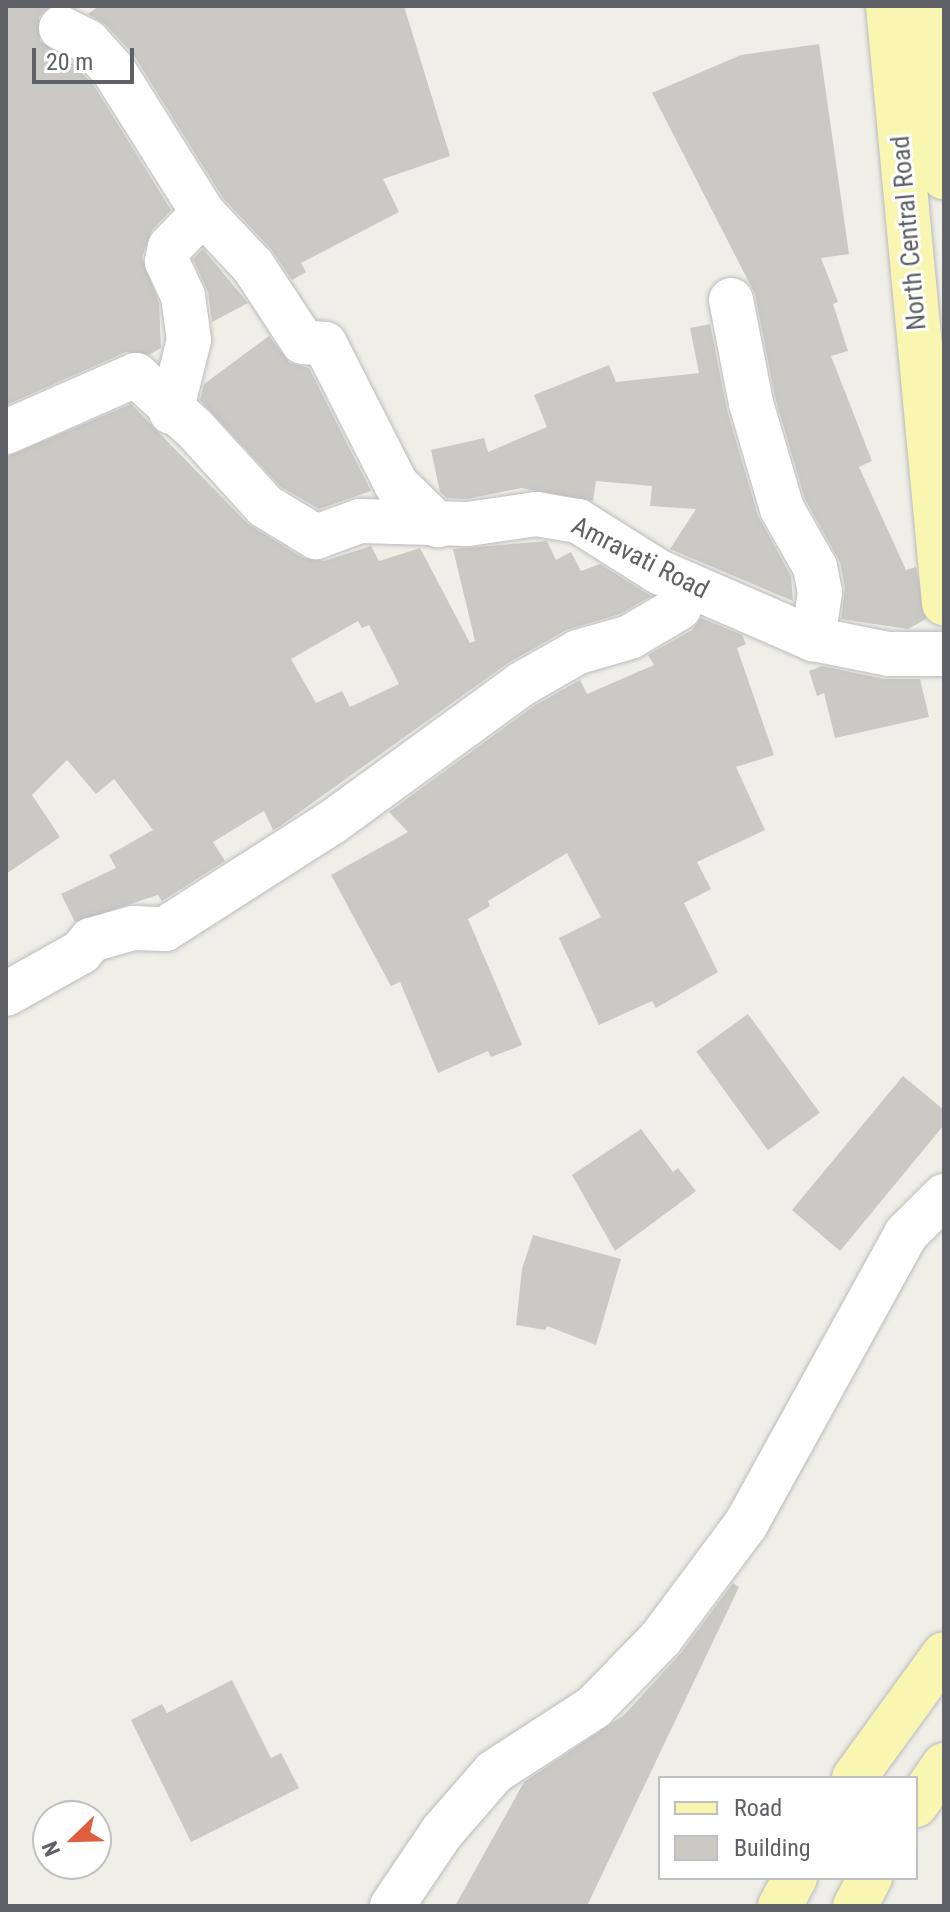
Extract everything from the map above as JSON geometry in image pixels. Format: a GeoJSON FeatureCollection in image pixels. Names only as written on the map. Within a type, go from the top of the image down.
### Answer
{"type":"FeatureCollection","features":[{"type":"Feature","properties":{"kind":"main road","name":"North Central Road"},"geometry":{"type":"LineString","coordinates":[[888,6],[944,603]]}},
{"type":"Feature","properties":{"kind":"main road","name":"North Central Road"},"geometry":{"type":"LineString","coordinates":[[928,6],[944,177]]}},
{"type":"Feature","properties":{"kind":"main road"},"geometry":{"type":"LineString","coordinates":[[855,1776],[944,1654]]}},
{"type":"Feature","properties":{"kind":"main road"},"geometry":{"type":"LineString","coordinates":[[918,1802],[944,1765]]}},
{"type":"Feature","properties":{"kind":"main road"},"geometry":{"type":"LineString","coordinates":[[780,1906],[794,1880]]}},
{"type":"Feature","properties":{"kind":"main road"},"geometry":{"type":"LineString","coordinates":[[855,1906],[869,1880]]}},
{"type":"Feature","properties":{"kind":"street"},"geometry":{"type":"LineString","coordinates":[[61,28],[88,42],[114,71],[203,213],[253,266],[303,342],[325,344],[396,484],[438,525]]}},
{"type":"Feature","properties":{"kind":"street"},"geometry":{"type":"LineString","coordinates":[[171,412],[189,340],[183,296],[167,262],[170,247],[203,213]]}},
{"type":"Feature","properties":{"kind":"street"},"geometry":{"type":"LineString","coordinates":[[731,300],[751,403],[782,509],[815,567],[820,592],[813,639]]}},
{"type":"Feature","properties":{"kind":"street"},"geometry":{"type":"LineString","coordinates":[[6,432],[136,375],[171,412]]}},
{"type":"Feature","properties":{"kind":"street","name":"Amravati Road"},"geometry":{"type":"LineString","coordinates":[[171,412],[195,429],[265,506],[316,537],[360,521],[408,519],[438,525],[536,514],[578,521],[680,582],[813,639],[889,654],[944,654]]}},
{"type":"Feature","properties":{"kind":"street"},"geometry":{"type":"LineString","coordinates":[[6,994],[81,952],[91,940],[133,928],[165,929],[331,823],[520,685],[578,652],[630,637],[679,608],[680,582]]}},
{"type":"Feature","properties":{"kind":"street"},"geometry":{"type":"LineString","coordinates":[[392,1906],[442,1832],[494,1772],[594,1707],[661,1638],[746,1524],[906,1234],[944,1196]]}},
{"type":"Feature","properties":{"kind":"building"},"geometry":{"type":"Polygon","coordinates":[[[6,6],[50,6],[39,17],[40,41],[72,62],[94,86],[171,210],[152,230],[142,257],[159,303],[161,348],[149,355],[126,352],[6,405],[6,6]]]}},
{"type":"Feature","properties":{"kind":"building"},"geometry":{"type":"Polygon","coordinates":[[[99,6],[404,6],[450,156],[383,179],[399,212],[301,263],[306,272],[292,280],[271,249],[223,198],[133,54],[106,25],[88,14],[99,6]]]}},
{"type":"Feature","properties":{"kind":"building"},"geometry":{"type":"Polygon","coordinates":[[[819,44],[849,254],[821,258],[838,302],[833,304],[848,351],[831,356],[872,461],[859,467],[906,570],[916,567],[926,619],[908,629],[841,619],[845,588],[840,562],[805,499],[775,397],[755,294],[652,93],[741,55],[819,44]]]}},
{"type":"Feature","properties":{"kind":"building"},"geometry":{"type":"Polygon","coordinates":[[[203,249],[248,303],[212,322],[208,292],[193,259],[203,249]]]}},
{"type":"Feature","properties":{"kind":"building"},"geometry":{"type":"Polygon","coordinates":[[[710,324],[727,410],[758,516],[791,576],[793,601],[670,549],[696,509],[650,506],[652,486],[596,481],[593,501],[521,488],[467,499],[447,498],[440,492],[431,450],[484,438],[488,452],[547,427],[534,395],[609,365],[616,382],[699,373],[690,328],[710,324]]]}},
{"type":"Feature","properties":{"kind":"building"},"geometry":{"type":"Polygon","coordinates":[[[269,336],[290,363],[309,368],[371,491],[319,509],[281,487],[200,400],[204,384],[269,336]]]}},
{"type":"Feature","properties":{"kind":"building"},"geometry":{"type":"Polygon","coordinates":[[[131,404],[247,523],[303,558],[324,561],[371,546],[379,561],[420,548],[470,643],[475,641],[453,549],[547,541],[556,560],[571,552],[581,571],[600,564],[651,596],[620,614],[566,630],[508,663],[273,830],[264,811],[213,842],[225,861],[162,901],[158,895],[75,922],[61,894],[116,868],[109,855],[153,830],[114,779],[96,794],[67,760],[32,795],[60,837],[6,874],[6,457],[131,404]],[[358,621],[291,659],[316,703],[342,691],[350,707],[399,684],[369,625],[362,628],[358,621]]]}},
{"type":"Feature","properties":{"kind":"building"},"geometry":{"type":"Polygon","coordinates":[[[701,618],[742,635],[746,644],[737,648],[774,755],[736,767],[765,830],[697,862],[711,889],[684,903],[718,972],[656,1008],[652,1001],[599,1025],[559,938],[601,917],[567,853],[488,901],[490,906],[468,919],[522,1045],[491,1057],[488,1051],[438,1073],[400,982],[391,986],[331,875],[408,832],[389,812],[534,706],[580,680],[587,694],[654,665],[648,655],[692,630],[701,618]]]}},
{"type":"Feature","properties":{"kind":"building"},"geometry":{"type":"Polygon","coordinates":[[[822,666],[884,679],[920,679],[929,717],[835,738],[824,693],[817,696],[809,671],[822,666]]]}},
{"type":"Feature","properties":{"kind":"building"},"geometry":{"type":"Polygon","coordinates":[[[748,1014],[820,1113],[768,1150],[696,1052],[748,1014]]]}},
{"type":"Feature","properties":{"kind":"building"},"geometry":{"type":"Polygon","coordinates":[[[903,1076],[944,1110],[944,1125],[840,1251],[792,1210],[903,1076]]]}},
{"type":"Feature","properties":{"kind":"building"},"geometry":{"type":"Polygon","coordinates":[[[641,1129],[673,1172],[678,1168],[696,1191],[615,1251],[572,1175],[641,1129]]]}},
{"type":"Feature","properties":{"kind":"building"},"geometry":{"type":"Polygon","coordinates":[[[533,1235],[621,1259],[596,1345],[547,1326],[545,1330],[516,1325],[522,1269],[533,1235]]]}},
{"type":"Feature","properties":{"kind":"building"},"geometry":{"type":"Polygon","coordinates":[[[733,1583],[739,1587],[587,1906],[455,1906],[524,1782],[624,1715],[681,1653],[733,1583]]]}},
{"type":"Feature","properties":{"kind":"building"},"geometry":{"type":"Polygon","coordinates":[[[232,1680],[271,1758],[281,1753],[299,1788],[191,1842],[131,1720],[162,1704],[167,1713],[232,1680]]]}}]}
